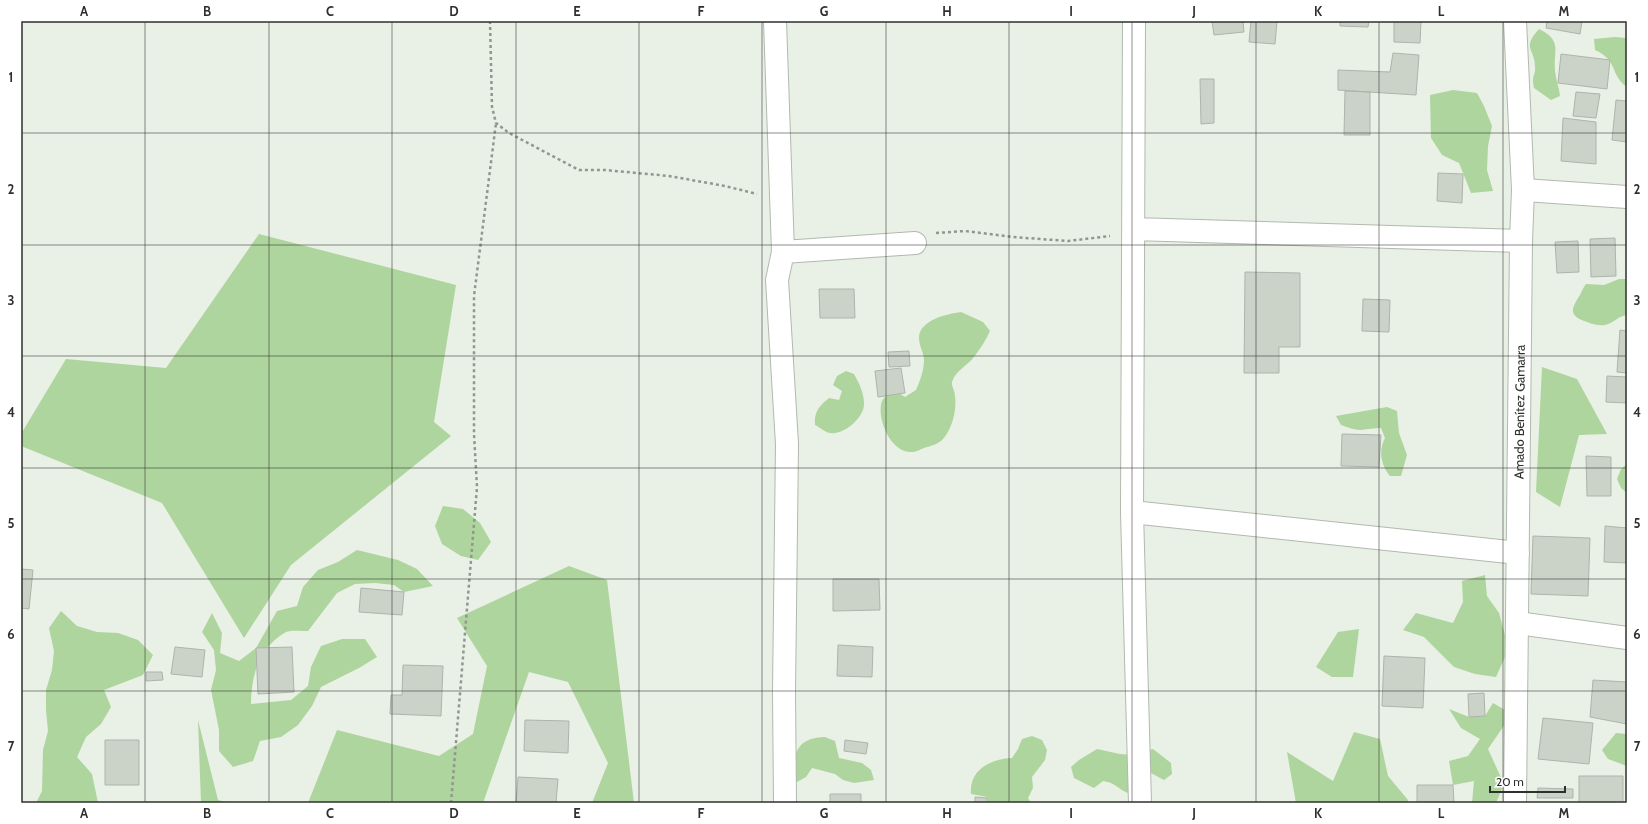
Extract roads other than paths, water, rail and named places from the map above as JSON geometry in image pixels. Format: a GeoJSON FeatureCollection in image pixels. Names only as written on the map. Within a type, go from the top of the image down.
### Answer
{"type":"FeatureCollection","features":[{"type":"Feature","properties":{"kind":"street"},"geometry":{"type":"LineString","coordinates":[[775,21],[783,252],[777,280],[787,444],[784,692],[785,803]]}},
{"type":"Feature","properties":{"kind":"street"},"geometry":{"type":"LineString","coordinates":[[1134,21],[1132,512],[1140,803]]}},
{"type":"Feature","properties":{"kind":"street","name":"Amado Benítez Gamarra"},"geometry":{"type":"LineString","coordinates":[[1515,21],[1523,190],[1521,241],[1515,803]]}},
{"type":"Feature","properties":{"kind":"street"},"geometry":{"type":"LineString","coordinates":[[1523,190],[1627,197]]}},
{"type":"Feature","properties":{"kind":"street"},"geometry":{"type":"LineString","coordinates":[[1134,229],[1521,241]]}},
{"type":"Feature","properties":{"kind":"street"},"geometry":{"type":"LineString","coordinates":[[783,252],[915,243]]}},
{"type":"Feature","properties":{"kind":"street"},"geometry":{"type":"LineString","coordinates":[[1132,512],[1518,553]]}},
{"type":"Feature","properties":{"kind":"street"},"geometry":{"type":"LineString","coordinates":[[1518,623],[1627,638]]}}]}
